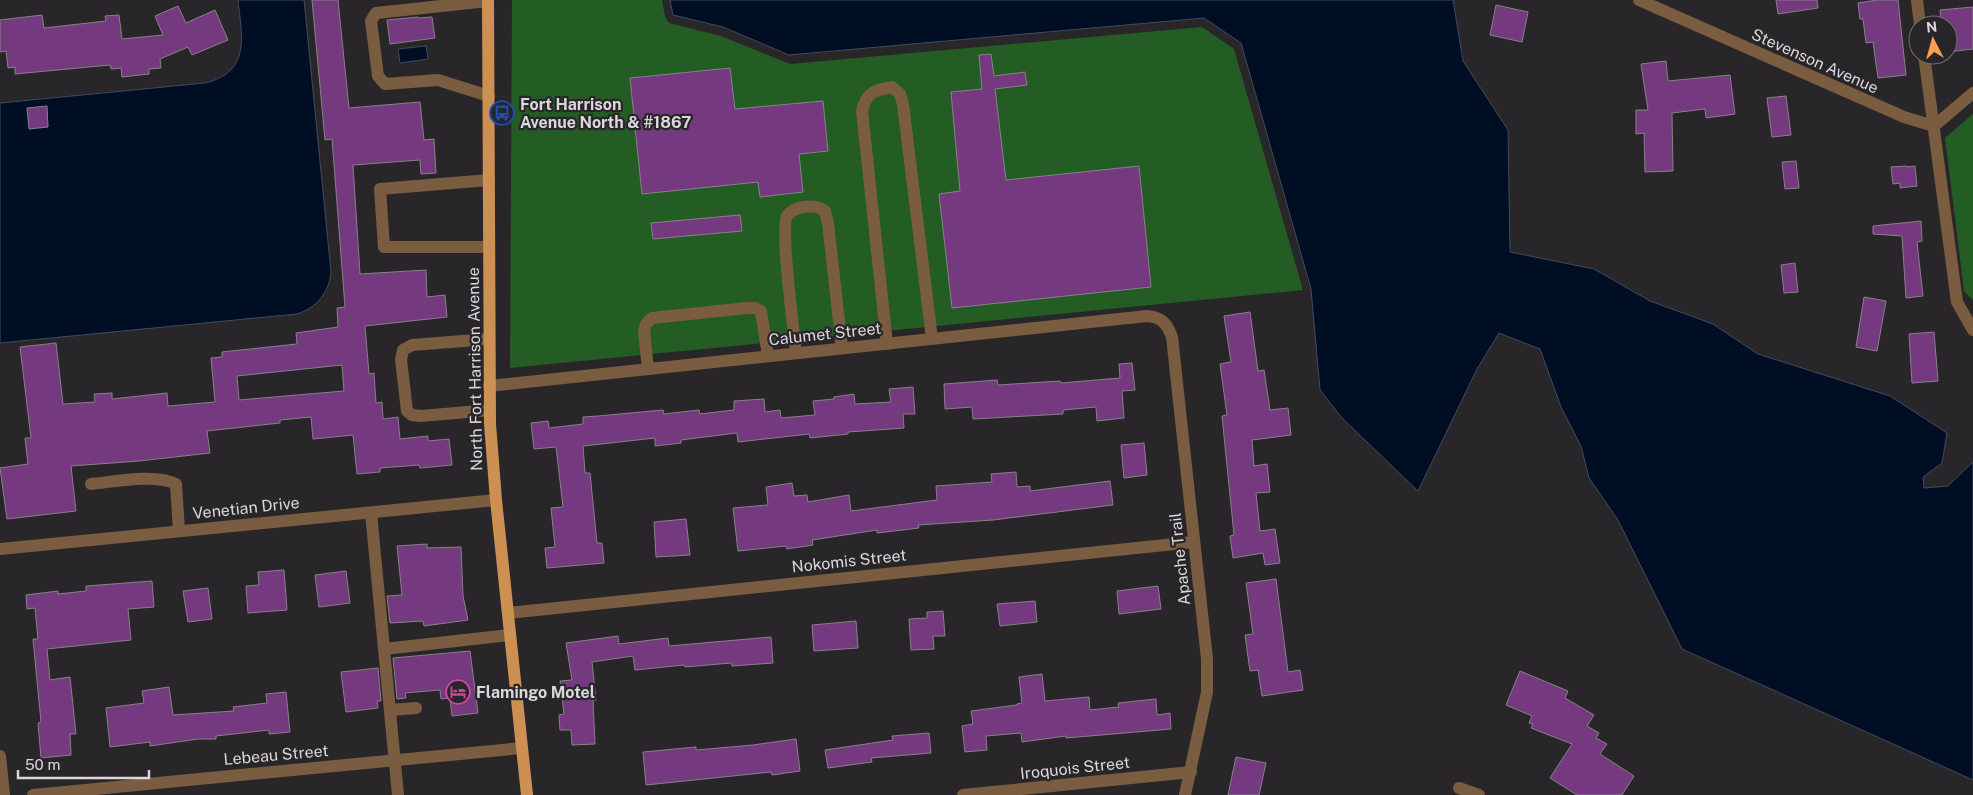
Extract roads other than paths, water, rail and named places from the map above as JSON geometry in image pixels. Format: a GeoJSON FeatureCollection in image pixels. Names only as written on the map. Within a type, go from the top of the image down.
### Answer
{"type":"FeatureCollection","features":[{"type":"Feature","properties":{"kind":"main road","name":"North Fort Harrison Avenue"},"geometry":{"type":"LineString","coordinates":[[488,1],[490,410],[496,500],[527,795]]}},
{"type":"Feature","properties":{"kind":"street","name":"Stevenson Avenue"},"geometry":{"type":"LineString","coordinates":[[1639,0],[1904,118],[1934,126]]}},
{"type":"Feature","properties":{"kind":"street"},"geometry":{"type":"LineString","coordinates":[[1917,0],[1919,15]]}},
{"type":"Feature","properties":{"kind":"street"},"geometry":{"type":"LineString","coordinates":[[488,1],[376,14],[371,20],[378,76],[385,84],[438,80],[489,96]]}},
{"type":"Feature","properties":{"kind":"street"},"geometry":{"type":"LineString","coordinates":[[1925,65],[1957,302],[1973,330]]}},
{"type":"Feature","properties":{"kind":"street"},"geometry":{"type":"LineString","coordinates":[[887,344],[862,112],[864,100],[876,89],[892,87],[900,94],[903,104],[932,339]]}},
{"type":"Feature","properties":{"kind":"street"},"geometry":{"type":"LineString","coordinates":[[1934,126],[1973,93]]}},
{"type":"Feature","properties":{"kind":"street"},"geometry":{"type":"LineString","coordinates":[[489,180],[380,189],[384,247],[489,247]]}},
{"type":"Feature","properties":{"kind":"street"},"geometry":{"type":"LineString","coordinates":[[796,353],[785,244],[785,223],[788,215],[796,208],[810,206],[820,207],[825,211],[828,223],[842,348]]}},
{"type":"Feature","properties":{"kind":"street"},"geometry":{"type":"LineString","coordinates":[[648,369],[644,332],[646,324],[652,318],[755,308],[761,311],[768,356]]}},
{"type":"Feature","properties":{"kind":"street","name":"Calumet Street"},"geometry":{"type":"LineString","coordinates":[[489,386],[1147,316],[1156,317],[1163,321]]}},
{"type":"Feature","properties":{"kind":"street","name":"Apache Trail"},"geometry":{"type":"LineString","coordinates":[[1163,321],[1169,328],[1172,337],[1207,659],[1207,692],[1185,795]]}},
{"type":"Feature","properties":{"kind":"street"},"geometry":{"type":"LineString","coordinates":[[489,339],[412,345],[403,350],[401,360],[407,410],[412,415],[458,414],[490,410]]}},
{"type":"Feature","properties":{"kind":"street"},"geometry":{"type":"LineString","coordinates":[[90,484],[156,479],[176,484],[179,531]]}},
{"type":"Feature","properties":{"kind":"street","name":"Venetian Drive"},"geometry":{"type":"LineString","coordinates":[[0,549],[496,500]]}},
{"type":"Feature","properties":{"kind":"street"},"geometry":{"type":"LineString","coordinates":[[371,513],[398,795]]}},
{"type":"Feature","properties":{"kind":"street","name":"Nokomis Street"},"geometry":{"type":"LineString","coordinates":[[508,613],[1194,542]]}},
{"type":"Feature","properties":{"kind":"street"},"geometry":{"type":"LineString","coordinates":[[384,648],[510,635]]}},
{"type":"Feature","properties":{"kind":"street"},"geometry":{"type":"LineString","coordinates":[[390,710],[416,708]]}},
{"type":"Feature","properties":{"kind":"street","name":"Lebeau Street"},"geometry":{"type":"LineString","coordinates":[[34,795],[522,748]]}},
{"type":"Feature","properties":{"kind":"street"},"geometry":{"type":"LineString","coordinates":[[0,756],[4,795]]}},
{"type":"Feature","properties":{"kind":"street","name":"Iroquois Street"},"geometry":{"type":"LineString","coordinates":[[963,795],[1191,772]]}},
{"type":"Feature","properties":{"kind":"street"},"geometry":{"type":"LineString","coordinates":[[1459,788],[1479,795]]}},
{"type":"Feature","properties":{"kind":"water"},"geometry":{"type":"Polygon","coordinates":[[[238,0],[304,0],[331,272],[328,287],[320,299],[310,308],[297,314],[0,343],[0,103],[205,83],[220,78],[230,71],[237,62],[240,51],[241,27],[238,0]]]}},
{"type":"Feature","properties":{"kind":"water"},"geometry":{"type":"Polygon","coordinates":[[[670,0],[1453,0],[1463,61],[1508,130],[1510,252],[1594,269],[1650,301],[1713,324],[1758,354],[1890,396],[1947,433],[1942,463],[1923,477],[1924,488],[1948,486],[1973,462],[1973,780],[1682,649],[1618,520],[1589,478],[1581,446],[1561,407],[1540,349],[1499,333],[1477,369],[1418,491],[1342,418],[1320,390],[1311,289],[1241,43],[1204,18],[789,55],[723,27],[673,15],[670,0]]]}},
{"type":"Feature","properties":{"kind":"water"},"geometry":{"type":"Polygon","coordinates":[[[426,46],[428,59],[400,63],[398,49],[426,46]]]}},
{"type":"Feature","properties":{"kind":"place","name":"Fort Harrison Avenue North & #1867"},"geometry":{"type":"Point","coordinates":[502,113]}},
{"type":"Feature","properties":{"kind":"place","name":"Flamingo Motel"},"geometry":{"type":"Point","coordinates":[458,692]}}]}
